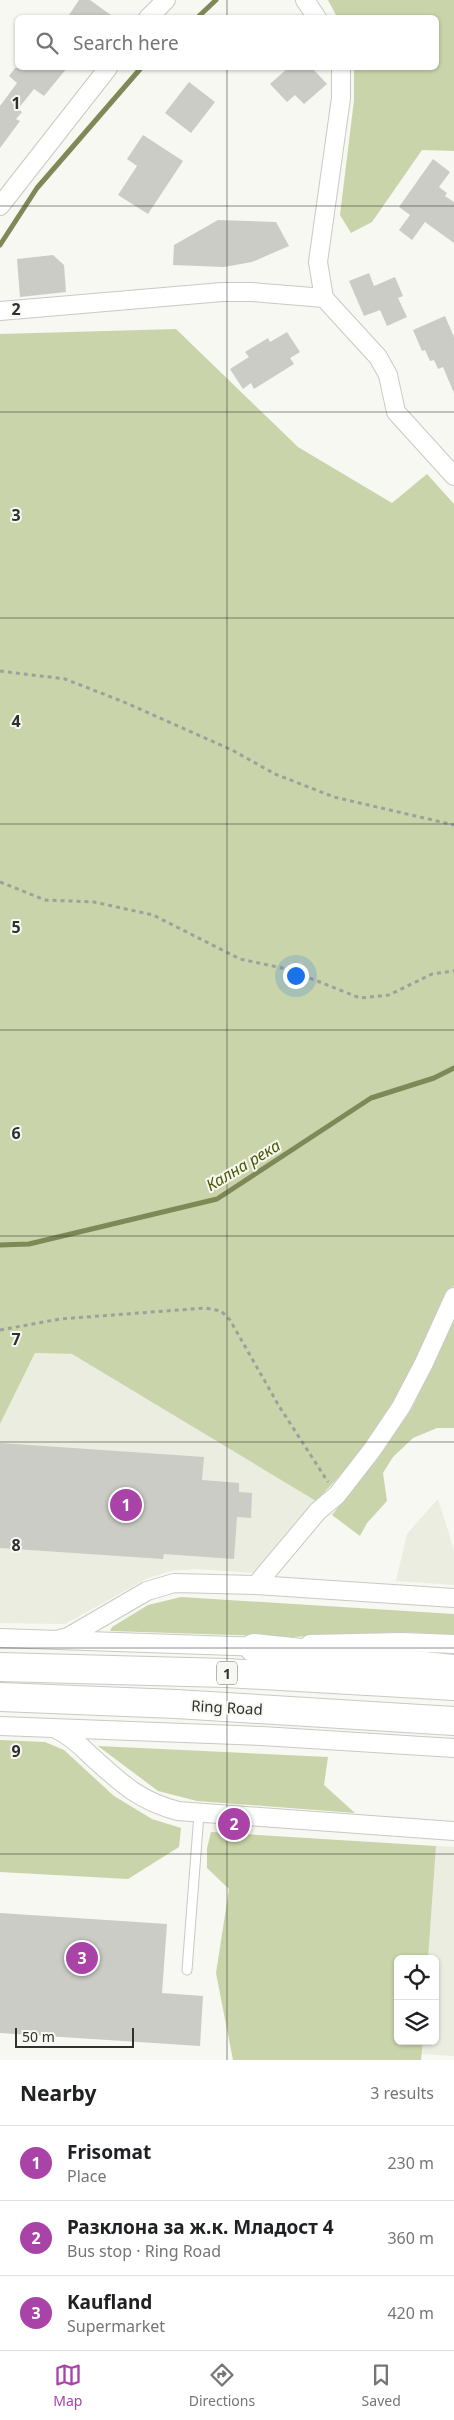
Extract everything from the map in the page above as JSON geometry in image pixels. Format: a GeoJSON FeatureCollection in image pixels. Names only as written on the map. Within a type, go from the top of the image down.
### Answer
{"type":"FeatureCollection","features":[{"type":"Feature","properties":{"kind":"highway"},"geometry":{"type":"LineString","coordinates":[[254,1648],[454,1669]]}},
{"type":"Feature","properties":{"kind":"highway","name":"1"},"geometry":{"type":"LineString","coordinates":[[0,1667],[226,1673],[454,1686]]}},
{"type":"Feature","properties":{"kind":"highway","name":"Ring Road"},"geometry":{"type":"LineString","coordinates":[[0,1697],[186,1704],[454,1721]]}},
{"type":"Feature","properties":{"kind":"street"},"geometry":{"type":"LineString","coordinates":[[151,15],[166,0]]}},
{"type":"Feature","properties":{"kind":"street"},"geometry":{"type":"LineString","coordinates":[[305,0],[315,15]]}},
{"type":"Feature","properties":{"kind":"street"},"geometry":{"type":"LineString","coordinates":[[0,206],[106,70]]}},
{"type":"Feature","properties":{"kind":"street"},"geometry":{"type":"LineString","coordinates":[[341,70],[341,98],[318,262],[324,298],[378,357],[388,375],[396,412],[454,476]]}},
{"type":"Feature","properties":{"kind":"street"},"geometry":{"type":"LineString","coordinates":[[0,311],[222,292],[252,292],[324,298]]}},
{"type":"Feature","properties":{"kind":"street"},"geometry":{"type":"LineString","coordinates":[[256,1585],[318,1511],[337,1495],[372,1450],[401,1406],[424,1363],[454,1297]]}},
{"type":"Feature","properties":{"kind":"street"},"geometry":{"type":"LineString","coordinates":[[55,1640],[68,1637],[146,1591],[174,1583],[256,1585],[454,1598]]}},
{"type":"Feature","properties":{"kind":"street"},"geometry":{"type":"LineString","coordinates":[[0,1638],[254,1648],[326,1642],[454,1644]]}},
{"type":"Feature","properties":{"kind":"street"},"geometry":{"type":"LineString","coordinates":[[0,1726],[262,1736],[454,1748]]}},
{"type":"Feature","properties":{"kind":"street"},"geometry":{"type":"LineString","coordinates":[[56,1728],[71,1738],[138,1796],[156,1805],[199,1814],[454,1830]]}},
{"type":"Feature","properties":{"kind":"lane"},"geometry":{"type":"LineString","coordinates":[[187,1970],[199,1814]]}},
{"type":"Feature","properties":{"kind":"path"},"geometry":{"type":"LineString","coordinates":[[0,671],[65,679],[124,702],[232,750],[275,774],[334,797],[454,825]]}},
{"type":"Feature","properties":{"kind":"path"},"geometry":{"type":"LineString","coordinates":[[0,882],[45,900],[94,902],[154,915],[240,958],[287,969],[360,998],[390,995],[432,974],[454,971]]}},
{"type":"Feature","properties":{"kind":"path"},"geometry":{"type":"LineString","coordinates":[[0,1330],[60,1319],[205,1308],[221,1311],[230,1320],[279,1406],[337,1495]]}},
{"type":"Feature","properties":{"kind":"shaded area"},"geometry":{"type":"Polygon","coordinates":[[[35,1353],[72,1354],[316,1501],[257,1573],[195,1569],[171,1571],[148,1578],[65,1624],[0,1623],[0,1424],[35,1353]]]}},
{"type":"Feature","properties":{"kind":"shaded area"},"geometry":{"type":"Polygon","coordinates":[[[438,1499],[454,1550],[454,1585],[396,1581],[407,1534],[438,1499]]]}},
{"type":"Feature","properties":{"kind":"shaded area"},"geometry":{"type":"Polygon","coordinates":[[[436,1846],[454,1847],[454,2056],[422,2054],[423,2045],[439,2045],[439,1955],[428,1955],[436,1846]]]}},
{"type":"Feature","properties":{"kind":"green space"},"geometry":{"type":"Polygon","coordinates":[[[328,0],[454,0],[454,151],[422,150],[372,222],[351,233],[340,215],[354,100],[354,70],[439,70],[439,15],[336,15],[328,0]]]}},
{"type":"Feature","properties":{"kind":"green space"},"geometry":{"type":"Polygon","coordinates":[[[176,329],[298,447],[392,503],[427,474],[454,504],[454,1285],[422,1358],[367,1447],[316,1501],[72,1354],[35,1353],[0,1424],[0,334],[176,329]]]}},
{"type":"Feature","properties":{"kind":"green space"},"geometry":{"type":"Polygon","coordinates":[[[454,1317],[454,1428],[437,1428],[413,1438],[393,1457],[383,1473],[387,1501],[367,1523],[360,1536],[332,1515],[387,1445],[412,1408],[454,1317]]]}},
{"type":"Feature","properties":{"kind":"green space"},"geometry":{"type":"Polygon","coordinates":[[[181,1597],[454,1614],[454,1635],[404,1632],[292,1637],[110,1631],[112,1627],[148,1605],[181,1597]]]}},
{"type":"Feature","properties":{"kind":"green space"},"geometry":{"type":"Polygon","coordinates":[[[0,1740],[45,1742],[64,1750],[114,1796],[152,1819],[181,1828],[179,1847],[128,1879],[0,1872],[0,1740]]]}},
{"type":"Feature","properties":{"kind":"green space"},"geometry":{"type":"Polygon","coordinates":[[[98,1746],[328,1757],[324,1785],[355,1813],[197,1801],[158,1791],[98,1746]]]}},
{"type":"Feature","properties":{"kind":"green space"},"geometry":{"type":"Polygon","coordinates":[[[211,1832],[436,1846],[428,1955],[394,1955],[394,2045],[423,2045],[421,2060],[233,2060],[216,1973],[229,1889],[207,1868],[207,1848],[211,1832]]]}},
{"type":"Feature","properties":{"kind":"building"},"geometry":{"type":"Polygon","coordinates":[[[79,0],[90,0],[111,15],[69,15],[79,0]]]}},
{"type":"Feature","properties":{"kind":"building"},"geometry":{"type":"Polygon","coordinates":[[[15,68],[15,70],[65,70],[44,96],[34,89],[18,109],[22,112],[16,119],[20,121],[0,148],[0,106],[17,83],[9,76],[15,68]]]}},
{"type":"Feature","properties":{"kind":"building"},"geometry":{"type":"Polygon","coordinates":[[[286,70],[314,70],[327,84],[304,104],[295,95],[287,102],[270,84],[286,70]]]}},
{"type":"Feature","properties":{"kind":"building"},"geometry":{"type":"Polygon","coordinates":[[[189,82],[215,102],[191,133],[165,113],[189,82]]]}},
{"type":"Feature","properties":{"kind":"building"},"geometry":{"type":"Polygon","coordinates":[[[143,135],[183,161],[148,214],[118,195],[137,166],[127,159],[143,135]]]}},
{"type":"Feature","properties":{"kind":"building"},"geometry":{"type":"Polygon","coordinates":[[[433,159],[450,172],[439,187],[447,193],[445,196],[454,202],[454,243],[425,222],[412,240],[399,230],[410,215],[399,207],[433,159]]]}},
{"type":"Feature","properties":{"kind":"building"},"geometry":{"type":"Polygon","coordinates":[[[218,220],[276,222],[289,246],[252,262],[224,267],[173,265],[174,245],[218,220]]]}},
{"type":"Feature","properties":{"kind":"building"},"geometry":{"type":"Polygon","coordinates":[[[53,255],[64,265],[66,292],[20,297],[17,259],[53,255]]]}},
{"type":"Feature","properties":{"kind":"building"},"geometry":{"type":"Polygon","coordinates":[[[369,273],[374,286],[395,277],[403,296],[398,298],[407,317],[387,326],[380,310],[364,316],[349,281],[369,273]]]}},
{"type":"Feature","properties":{"kind":"building"},"geometry":{"type":"Polygon","coordinates":[[[445,316],[454,337],[454,393],[443,367],[438,369],[434,360],[430,361],[425,350],[422,351],[413,330],[445,316]]]}},
{"type":"Feature","properties":{"kind":"building"},"geometry":{"type":"Polygon","coordinates":[[[287,332],[300,352],[290,358],[294,364],[254,389],[251,383],[243,389],[230,369],[249,357],[245,352],[268,338],[270,342],[287,332]]]}},
{"type":"Feature","properties":{"kind":"building"},"geometry":{"type":"Polygon","coordinates":[[[0,1443],[204,1457],[202,1480],[239,1483],[239,1492],[252,1493],[251,1518],[237,1517],[234,1559],[164,1554],[163,1559],[0,1548],[0,1443]]]}},
{"type":"Feature","properties":{"kind":"building"},"geometry":{"type":"Polygon","coordinates":[[[0,1913],[167,1924],[162,1993],[203,1996],[200,2046],[0,2033],[0,1913]]]}},
{"type":"Feature","properties":{"kind":"waterway"},"geometry":{"type":"LineString","coordinates":[[200,15],[216,0]]}},
{"type":"Feature","properties":{"kind":"waterway"},"geometry":{"type":"LineString","coordinates":[[0,245],[37,188],[139,70]]}},
{"type":"Feature","properties":{"kind":"waterway","name":"Кална река"},"geometry":{"type":"LineString","coordinates":[[0,1245],[29,1244],[217,1199],[371,1098],[434,1078],[454,1068]]}},
{"type":"Feature","properties":{"kind":"place","name":"Frisomat"},"geometry":{"type":"Point","coordinates":[126,1505]}},
{"type":"Feature","properties":{"kind":"place","name":"Разклона за ж.к. Младост 4"},"geometry":{"type":"Point","coordinates":[234,1824]}},
{"type":"Feature","properties":{"kind":"place","name":"Kaufland"},"geometry":{"type":"Point","coordinates":[82,1958]}}]}
